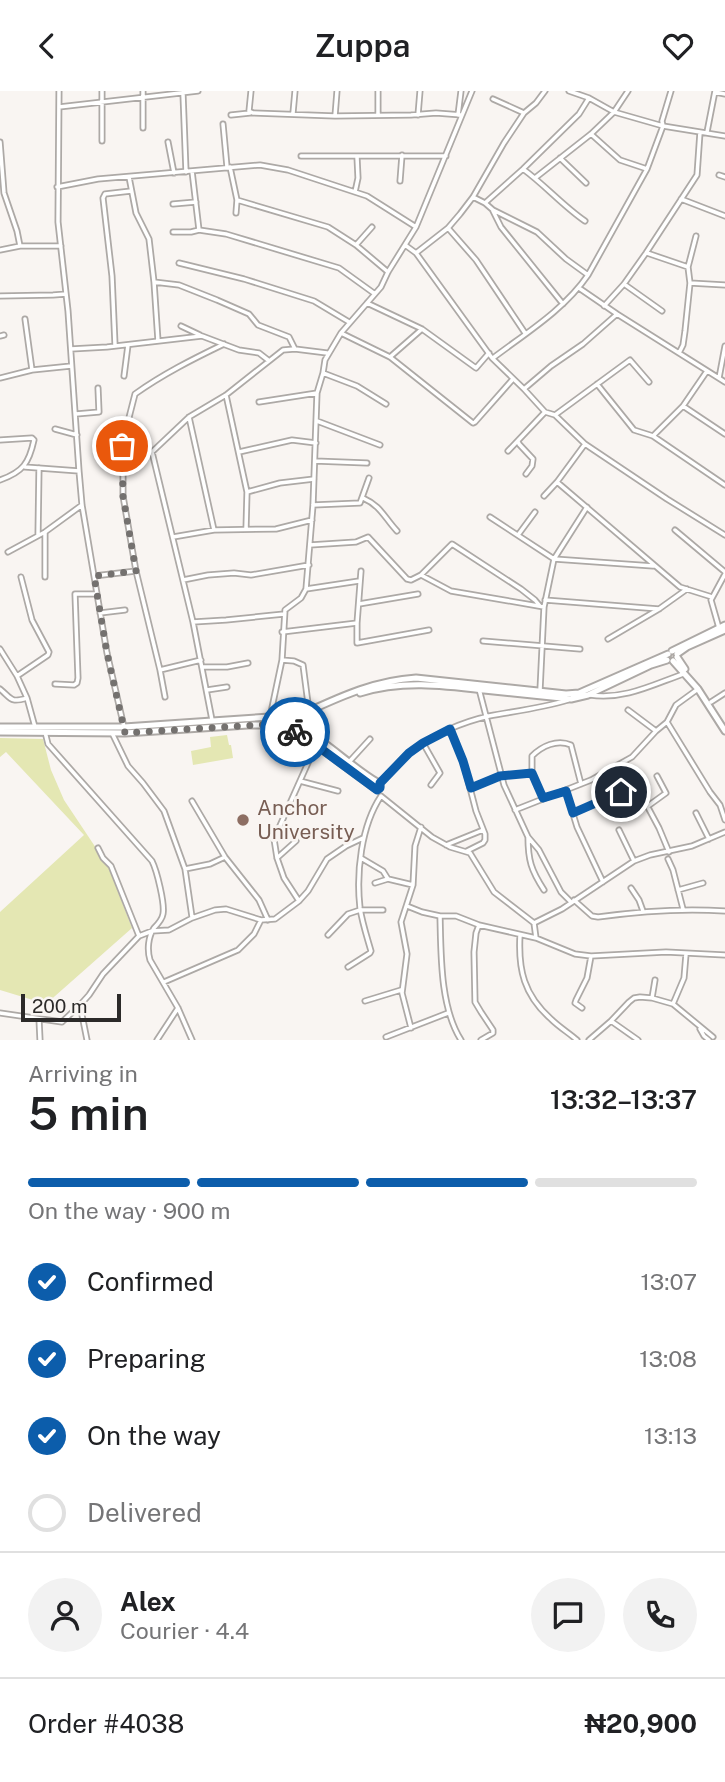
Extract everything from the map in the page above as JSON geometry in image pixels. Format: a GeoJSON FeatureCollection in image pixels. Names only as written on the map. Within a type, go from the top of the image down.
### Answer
{"type":"FeatureCollection","features":[{"type":"Feature","properties":{"kind":"street"},"geometry":{"type":"LineString","coordinates":[[59,91],[58,222],[71,349],[82,505],[110,667],[125,730]]}},
{"type":"Feature","properties":{"kind":"street"},"geometry":{"type":"LineString","coordinates":[[102,91],[102,141]]}},
{"type":"Feature","properties":{"kind":"street"},"geometry":{"type":"LineString","coordinates":[[143,91],[143,128]]}},
{"type":"Feature","properties":{"kind":"street"},"geometry":{"type":"LineString","coordinates":[[59,107],[198,91]]}},
{"type":"Feature","properties":{"kind":"street"},"geometry":{"type":"LineString","coordinates":[[250,113],[251,91]]}},
{"type":"Feature","properties":{"kind":"street"},"geometry":{"type":"LineString","coordinates":[[293,113],[295,91]]}},
{"type":"Feature","properties":{"kind":"street"},"geometry":{"type":"LineString","coordinates":[[335,116],[337,91]]}},
{"type":"Feature","properties":{"kind":"street"},"geometry":{"type":"LineString","coordinates":[[378,91],[378,115]]}},
{"type":"Feature","properties":{"kind":"street"},"geometry":{"type":"LineString","coordinates":[[418,115],[419,91]]}},
{"type":"Feature","properties":{"kind":"street"},"geometry":{"type":"LineString","coordinates":[[460,115],[461,91]]}},
{"type":"Feature","properties":{"kind":"street"},"geometry":{"type":"LineString","coordinates":[[270,717],[282,660],[285,609],[301,598],[306,589],[316,461],[317,393],[327,353],[349,322],[381,288],[416,227],[472,91]]}},
{"type":"Feature","properties":{"kind":"street"},"geometry":{"type":"LineString","coordinates":[[416,253],[448,228],[473,197],[524,113],[545,91]]}},
{"type":"Feature","properties":{"kind":"street"},"geometry":{"type":"LineString","coordinates":[[569,91],[589,98],[614,112],[663,126],[725,136]]}},
{"type":"Feature","properties":{"kind":"street"},"geometry":{"type":"LineString","coordinates":[[535,178],[591,134],[614,112],[628,91]]}},
{"type":"Feature","properties":{"kind":"street"},"geometry":{"type":"LineString","coordinates":[[492,358],[563,304],[588,275],[647,169],[663,126],[671,91]]}},
{"type":"Feature","properties":{"kind":"street"},"geometry":{"type":"LineString","coordinates":[[708,132],[715,91],[725,94]]}},
{"type":"Feature","properties":{"kind":"street"},"geometry":{"type":"LineString","coordinates":[[183,92],[186,172]]}},
{"type":"Feature","properties":{"kind":"street"},"geometry":{"type":"LineString","coordinates":[[485,203],[579,114],[589,98]]}},
{"type":"Feature","properties":{"kind":"street"},"geometry":{"type":"LineString","coordinates":[[493,99],[524,113]]}},
{"type":"Feature","properties":{"kind":"street"},"geometry":{"type":"LineString","coordinates":[[231,115],[460,115]]}},
{"type":"Feature","properties":{"kind":"street"},"geometry":{"type":"LineString","coordinates":[[223,124],[228,167],[237,200],[236,213]]}},
{"type":"Feature","properties":{"kind":"street"},"geometry":{"type":"LineString","coordinates":[[604,306],[624,284],[697,175],[700,132]]}},
{"type":"Feature","properties":{"kind":"street"},"geometry":{"type":"LineString","coordinates":[[591,134],[620,160],[647,169]]}},
{"type":"Feature","properties":{"kind":"street"},"geometry":{"type":"LineString","coordinates":[[0,142],[4,193],[20,246]]}},
{"type":"Feature","properties":{"kind":"street"},"geometry":{"type":"LineString","coordinates":[[168,142],[174,173]]}},
{"type":"Feature","properties":{"kind":"street"},"geometry":{"type":"LineString","coordinates":[[400,181],[402,155]]}},
{"type":"Feature","properties":{"kind":"street"},"geometry":{"type":"LineString","coordinates":[[301,156],[446,156]]}},
{"type":"Feature","properties":{"kind":"street"},"geometry":{"type":"LineString","coordinates":[[355,192],[358,178],[357,156]]}},
{"type":"Feature","properties":{"kind":"street"},"geometry":{"type":"LineString","coordinates":[[559,158],[586,183]]}},
{"type":"Feature","properties":{"kind":"street"},"geometry":{"type":"LineString","coordinates":[[57,187],[98,180],[260,165],[288,170],[367,196],[416,227]]}},
{"type":"Feature","properties":{"kind":"street"},"geometry":{"type":"LineString","coordinates":[[523,169],[585,221]]}},
{"type":"Feature","properties":{"kind":"street"},"geometry":{"type":"LineString","coordinates":[[192,171],[199,230]]}},
{"type":"Feature","properties":{"kind":"street"},"geometry":{"type":"LineString","coordinates":[[719,175],[725,177]]}},
{"type":"Feature","properties":{"kind":"street"},"geometry":{"type":"LineString","coordinates":[[129,177],[135,213],[149,239],[158,341]]}},
{"type":"Feature","properties":{"kind":"street"},"geometry":{"type":"LineString","coordinates":[[115,345],[112,275],[103,198],[105,194],[131,191]]}},
{"type":"Feature","properties":{"kind":"street"},"geometry":{"type":"LineString","coordinates":[[473,197],[493,211],[501,227],[563,304]]}},
{"type":"Feature","properties":{"kind":"street"},"geometry":{"type":"LineString","coordinates":[[681,199],[725,216]]}},
{"type":"Feature","properties":{"kind":"street"},"geometry":{"type":"LineString","coordinates":[[237,200],[328,226],[388,272]]}},
{"type":"Feature","properties":{"kind":"street"},"geometry":{"type":"LineString","coordinates":[[173,204],[196,202]]}},
{"type":"Feature","properties":{"kind":"street"},"geometry":{"type":"LineString","coordinates":[[493,211],[537,232],[588,275]]}},
{"type":"Feature","properties":{"kind":"street"},"geometry":{"type":"LineString","coordinates":[[356,245],[372,227]]}},
{"type":"Feature","properties":{"kind":"street"},"geometry":{"type":"LineString","coordinates":[[448,228],[476,260],[526,333]]}},
{"type":"Feature","properties":{"kind":"street"},"geometry":{"type":"LineString","coordinates":[[173,232],[199,230],[226,234],[339,268],[375,294]]}},
{"type":"Feature","properties":{"kind":"street"},"geometry":{"type":"LineString","coordinates":[[679,353],[683,345],[690,283],[688,267],[696,236]]}},
{"type":"Feature","properties":{"kind":"street"},"geometry":{"type":"LineString","coordinates":[[405,245],[416,253],[492,358],[545,412],[555,415],[585,444],[725,535]]}},
{"type":"Feature","properties":{"kind":"street"},"geometry":{"type":"LineString","coordinates":[[0,250],[20,246],[62,246]]}},
{"type":"Feature","properties":{"kind":"street"},"geometry":{"type":"LineString","coordinates":[[646,253],[688,267]]}},
{"type":"Feature","properties":{"kind":"street"},"geometry":{"type":"LineString","coordinates":[[179,263],[309,299],[349,322]]}},
{"type":"Feature","properties":{"kind":"street"},"geometry":{"type":"LineString","coordinates":[[154,282],[179,285],[250,314],[258,325],[289,337],[295,349]]}},
{"type":"Feature","properties":{"kind":"street"},"geometry":{"type":"LineString","coordinates":[[690,283],[725,285]]}},
{"type":"Feature","properties":{"kind":"street"},"geometry":{"type":"LineString","coordinates":[[624,284],[662,311]]}},
{"type":"Feature","properties":{"kind":"street"},"geometry":{"type":"LineString","coordinates":[[579,288],[725,382]]}},
{"type":"Feature","properties":{"kind":"street"},"geometry":{"type":"LineString","coordinates":[[0,296],[66,294]]}},
{"type":"Feature","properties":{"kind":"street"},"geometry":{"type":"LineString","coordinates":[[367,303],[422,328],[476,368],[489,353]]}},
{"type":"Feature","properties":{"kind":"street"},"geometry":{"type":"LineString","coordinates":[[524,389],[617,314]]}},
{"type":"Feature","properties":{"kind":"street"},"geometry":{"type":"LineString","coordinates":[[25,319],[32,370]]}},
{"type":"Feature","properties":{"kind":"street"},"geometry":{"type":"LineString","coordinates":[[181,326],[239,350],[258,353],[268,360]]}},
{"type":"Feature","properties":{"kind":"street"},"geometry":{"type":"LineString","coordinates":[[390,357],[422,328]]}},
{"type":"Feature","properties":{"kind":"street"},"geometry":{"type":"LineString","coordinates":[[341,333],[390,357],[472,423],[513,379]]}},
{"type":"Feature","properties":{"kind":"street"},"geometry":{"type":"LineString","coordinates":[[71,349],[202,336]]}},
{"type":"Feature","properties":{"kind":"street"},"geometry":{"type":"LineString","coordinates":[[165,697],[136,571],[123,496],[122,441],[135,394],[197,356],[223,344]]}},
{"type":"Feature","properties":{"kind":"street"},"geometry":{"type":"LineString","coordinates":[[124,376],[128,345]]}},
{"type":"Feature","properties":{"kind":"street"},"geometry":{"type":"LineString","coordinates":[[719,378],[725,346]]}},
{"type":"Feature","properties":{"kind":"street"},"geometry":{"type":"LineString","coordinates":[[123,463],[152,452],[189,417],[226,395],[283,350],[327,353]]}},
{"type":"Feature","properties":{"kind":"street"},"geometry":{"type":"LineString","coordinates":[[555,415],[630,360],[649,382]]}},
{"type":"Feature","properties":{"kind":"street"},"geometry":{"type":"LineString","coordinates":[[0,378],[32,370],[71,366]]}},
{"type":"Feature","properties":{"kind":"street"},"geometry":{"type":"LineString","coordinates":[[653,436],[683,406],[707,371]]}},
{"type":"Feature","properties":{"kind":"street"},"geometry":{"type":"LineString","coordinates":[[323,373],[357,386],[386,404]]}},
{"type":"Feature","properties":{"kind":"street"},"geometry":{"type":"LineString","coordinates":[[597,384],[634,430],[653,436],[725,485]]}},
{"type":"Feature","properties":{"kind":"street"},"geometry":{"type":"LineString","coordinates":[[75,414],[99,412],[98,388]]}},
{"type":"Feature","properties":{"kind":"street"},"geometry":{"type":"LineString","coordinates":[[259,403],[317,393]]}},
{"type":"Feature","properties":{"kind":"street"},"geometry":{"type":"LineString","coordinates":[[226,395],[247,492],[246,529]]}},
{"type":"Feature","properties":{"kind":"street"},"geometry":{"type":"LineString","coordinates":[[683,406],[725,434]]}},
{"type":"Feature","properties":{"kind":"street"},"geometry":{"type":"LineString","coordinates":[[508,451],[545,412]]}},
{"type":"Feature","properties":{"kind":"street"},"geometry":{"type":"LineString","coordinates":[[189,417],[214,530]]}},
{"type":"Feature","properties":{"kind":"street"},"geometry":{"type":"LineString","coordinates":[[316,421],[380,445]]}},
{"type":"Feature","properties":{"kind":"street"},"geometry":{"type":"LineString","coordinates":[[55,429],[77,435]]}},
{"type":"Feature","properties":{"kind":"street"},"geometry":{"type":"LineString","coordinates":[[0,440],[34,440],[25,467],[17,474],[0,480]]}},
{"type":"Feature","properties":{"kind":"street"},"geometry":{"type":"LineString","coordinates":[[238,452],[292,440],[316,443]]}},
{"type":"Feature","properties":{"kind":"street"},"geometry":{"type":"LineString","coordinates":[[518,441],[533,459],[526,474]]}},
{"type":"Feature","properties":{"kind":"street"},"geometry":{"type":"LineString","coordinates":[[544,496],[585,444]]}},
{"type":"Feature","properties":{"kind":"street"},"geometry":{"type":"LineString","coordinates":[[152,452],[193,622],[212,722]]}},
{"type":"Feature","properties":{"kind":"street"},"geometry":{"type":"LineString","coordinates":[[316,461],[367,463]]}},
{"type":"Feature","properties":{"kind":"street"},"geometry":{"type":"LineString","coordinates":[[25,467],[79,471]]}},
{"type":"Feature","properties":{"kind":"street"},"geometry":{"type":"LineString","coordinates":[[38,535],[39,468]]}},
{"type":"Feature","properties":{"kind":"street"},"geometry":{"type":"LineString","coordinates":[[313,505],[360,503],[369,478]]}},
{"type":"Feature","properties":{"kind":"street"},"geometry":{"type":"LineString","coordinates":[[247,492],[280,483],[314,479]]}},
{"type":"Feature","properties":{"kind":"street"},"geometry":{"type":"LineString","coordinates":[[557,482],[680,587],[712,597]]}},
{"type":"Feature","properties":{"kind":"street"},"geometry":{"type":"LineString","coordinates":[[363,498],[387,516],[397,531]]}},
{"type":"Feature","properties":{"kind":"street"},"geometry":{"type":"LineString","coordinates":[[8,552],[45,532],[82,505]]}},
{"type":"Feature","properties":{"kind":"street"},"geometry":{"type":"LineString","coordinates":[[540,691],[542,607],[554,559],[587,507]]}},
{"type":"Feature","properties":{"kind":"street"},"geometry":{"type":"LineString","coordinates":[[518,535],[535,512]]}},
{"type":"Feature","properties":{"kind":"street"},"geometry":{"type":"LineString","coordinates":[[490,517],[554,559],[656,566]]}},
{"type":"Feature","properties":{"kind":"street"},"geometry":{"type":"LineString","coordinates":[[173,537],[214,530],[276,529],[312,520]]}},
{"type":"Feature","properties":{"kind":"street"},"geometry":{"type":"LineString","coordinates":[[377,785],[409,753],[450,729],[485,717],[540,708],[589,695],[672,656],[723,628],[711,603],[725,573],[675,530]]}},
{"type":"Feature","properties":{"kind":"street"},"geometry":{"type":"LineString","coordinates":[[45,532],[45,577]]}},
{"type":"Feature","properties":{"kind":"street"},"geometry":{"type":"LineString","coordinates":[[310,545],[356,542],[368,537],[407,579],[411,580],[421,575],[452,544],[521,589],[542,607]]}},
{"type":"Feature","properties":{"kind":"street"},"geometry":{"type":"LineString","coordinates":[[183,580],[234,573],[251,575],[309,565]]}},
{"type":"Feature","properties":{"kind":"street"},"geometry":{"type":"LineString","coordinates":[[94,576],[136,571]]}},
{"type":"Feature","properties":{"kind":"street"},"geometry":{"type":"LineString","coordinates":[[361,572],[356,641],[360,644],[429,630]]}},
{"type":"Feature","properties":{"kind":"street"},"geometry":{"type":"LineString","coordinates":[[421,575],[450,591],[542,607]]}},
{"type":"Feature","properties":{"kind":"street"},"geometry":{"type":"LineString","coordinates":[[18,676],[49,652],[32,621],[20,577]]}},
{"type":"Feature","properties":{"kind":"street"},"geometry":{"type":"LineString","coordinates":[[306,589],[359,581]]}},
{"type":"Feature","properties":{"kind":"street"},"geometry":{"type":"LineString","coordinates":[[608,639],[687,589]]}},
{"type":"Feature","properties":{"kind":"street"},"geometry":{"type":"LineString","coordinates":[[55,684],[77,683],[75,594],[97,594]]}},
{"type":"Feature","properties":{"kind":"street"},"geometry":{"type":"LineString","coordinates":[[359,604],[418,594]]}},
{"type":"Feature","properties":{"kind":"street"},"geometry":{"type":"LineString","coordinates":[[545,600],[659,609]]}},
{"type":"Feature","properties":{"kind":"street"},"geometry":{"type":"LineString","coordinates":[[100,613],[125,610]]}},
{"type":"Feature","properties":{"kind":"street"},"geometry":{"type":"LineString","coordinates":[[193,622],[284,614]]}},
{"type":"Feature","properties":{"kind":"street"},"geometry":{"type":"LineString","coordinates":[[282,632],[357,622]]}},
{"type":"Feature","properties":{"kind":"street"},"geometry":{"type":"LineString","coordinates":[[483,641],[580,649]]}},
{"type":"Feature","properties":{"kind":"street"},"geometry":{"type":"LineString","coordinates":[[0,649],[18,676],[34,727]]}},
{"type":"Feature","properties":{"kind":"street"},"geometry":{"type":"LineString","coordinates":[[672,656],[725,728]]}},
{"type":"Feature","properties":{"kind":"street"},"geometry":{"type":"LineString","coordinates":[[288,722],[370,685],[403,679],[579,693],[672,656]]}},
{"type":"Feature","properties":{"kind":"street"},"geometry":{"type":"LineString","coordinates":[[672,656],[710,702],[725,728]]}},
{"type":"Feature","properties":{"kind":"street"},"geometry":{"type":"LineString","coordinates":[[160,670],[201,660]]}},
{"type":"Feature","properties":{"kind":"street"},"geometry":{"type":"LineString","coordinates":[[282,660],[303,665],[309,711]]}},
{"type":"Feature","properties":{"kind":"street"},"geometry":{"type":"LineString","coordinates":[[202,667],[228,667],[248,663]]}},
{"type":"Feature","properties":{"kind":"street"},"geometry":{"type":"LineString","coordinates":[[589,695],[606,697],[625,694],[685,673]]}},
{"type":"Feature","properties":{"kind":"street"},"geometry":{"type":"LineString","coordinates":[[288,722],[372,689],[404,684],[571,699]]}},
{"type":"Feature","properties":{"kind":"street"},"geometry":{"type":"LineString","coordinates":[[207,690],[227,687]]}},
{"type":"Feature","properties":{"kind":"street"},"geometry":{"type":"LineString","coordinates":[[0,689],[15,701],[27,698]]}},
{"type":"Feature","properties":{"kind":"street"},"geometry":{"type":"LineString","coordinates":[[479,689],[500,776],[528,837],[539,850],[561,892],[596,917],[683,909],[725,911]]}},
{"type":"Feature","properties":{"kind":"street"},"geometry":{"type":"LineString","coordinates":[[515,810],[592,780],[632,757],[667,722],[676,705],[698,689]]}},
{"type":"Feature","properties":{"kind":"street"},"geometry":{"type":"LineString","coordinates":[[710,702],[725,693]]}},
{"type":"Feature","properties":{"kind":"street"},"geometry":{"type":"LineString","coordinates":[[628,710],[656,731]]}},
{"type":"Feature","properties":{"kind":"street"},"geometry":{"type":"LineString","coordinates":[[0,730],[112,733],[270,717],[288,722],[349,762],[377,785],[381,796],[432,837],[473,856],[494,892],[534,923],[536,938]]}},
{"type":"Feature","properties":{"kind":"street"},"geometry":{"type":"LineString","coordinates":[[667,722],[720,805],[725,820]]}},
{"type":"Feature","properties":{"kind":"street"},"geometry":{"type":"LineString","coordinates":[[0,730],[34,727],[125,730],[284,725],[377,785]]}},
{"type":"Feature","properties":{"kind":"street"},"geometry":{"type":"LineString","coordinates":[[450,729],[463,761],[483,830],[484,842],[467,851]]}},
{"type":"Feature","properties":{"kind":"street"},"geometry":{"type":"LineString","coordinates":[[45,732],[48,744],[152,861],[158,877],[164,911],[152,931],[150,960],[178,1008],[192,1040]]}},
{"type":"Feature","properties":{"kind":"street"},"geometry":{"type":"LineString","coordinates":[[112,733],[128,766],[164,811],[185,869],[192,918]]}},
{"type":"Feature","properties":{"kind":"street"},"geometry":{"type":"LineString","coordinates":[[349,762],[370,739]]}},
{"type":"Feature","properties":{"kind":"street"},"geometry":{"type":"LineString","coordinates":[[423,743],[440,773],[431,785]]}},
{"type":"Feature","properties":{"kind":"street"},"geometry":{"type":"LineString","coordinates":[[543,798],[532,773],[531,760],[534,753],[550,743],[571,745],[581,784]]}},
{"type":"Feature","properties":{"kind":"street"},"geometry":{"type":"LineString","coordinates":[[299,901],[284,878],[276,858],[274,842],[316,745]]}},
{"type":"Feature","properties":{"kind":"street"},"geometry":{"type":"LineString","coordinates":[[471,788],[500,776],[532,773]]}},
{"type":"Feature","properties":{"kind":"street"},"geometry":{"type":"LineString","coordinates":[[648,806],[666,793],[657,776]]}},
{"type":"Feature","properties":{"kind":"street"},"geometry":{"type":"LineString","coordinates":[[300,781],[338,791]]}},
{"type":"Feature","properties":{"kind":"street"},"geometry":{"type":"LineString","coordinates":[[573,813],[636,785],[669,852]]}},
{"type":"Feature","properties":{"kind":"street"},"geometry":{"type":"LineString","coordinates":[[566,791],[577,827],[603,882]]}},
{"type":"Feature","properties":{"kind":"street"},"geometry":{"type":"LineString","coordinates":[[348,967],[371,951],[360,910],[359,883],[363,838],[381,796]]}},
{"type":"Feature","properties":{"kind":"street"},"geometry":{"type":"LineString","coordinates":[[192,801],[225,857],[259,900],[268,920]]}},
{"type":"Feature","properties":{"kind":"street"},"geometry":{"type":"LineString","coordinates":[[696,813],[709,839]]}},
{"type":"Feature","properties":{"kind":"street"},"geometry":{"type":"LineString","coordinates":[[411,1028],[401,990],[407,954],[401,922],[413,885],[415,846],[421,828]]}},
{"type":"Feature","properties":{"kind":"street"},"geometry":{"type":"LineString","coordinates":[[446,845],[483,830]]}},
{"type":"Feature","properties":{"kind":"street"},"geometry":{"type":"LineString","coordinates":[[619,830],[634,861]]}},
{"type":"Feature","properties":{"kind":"street"},"geometry":{"type":"LineString","coordinates":[[534,923],[562,909],[634,861],[725,832]]}},
{"type":"Feature","properties":{"kind":"street"},"geometry":{"type":"LineString","coordinates":[[528,837],[528,860],[544,890]]}},
{"type":"Feature","properties":{"kind":"street"},"geometry":{"type":"LineString","coordinates":[[0,1013],[62,1022],[139,936],[169,929],[215,910],[226,909],[261,920],[275,919],[308,891],[327,859],[363,838]]}},
{"type":"Feature","properties":{"kind":"street"},"geometry":{"type":"LineString","coordinates":[[276,858],[296,841]]}},
{"type":"Feature","properties":{"kind":"street"},"geometry":{"type":"LineString","coordinates":[[98,848],[111,866],[139,936]]}},
{"type":"Feature","properties":{"kind":"street"},"geometry":{"type":"LineString","coordinates":[[185,869],[210,865],[225,857]]}},
{"type":"Feature","properties":{"kind":"street"},"geometry":{"type":"LineString","coordinates":[[361,858],[383,870],[388,879]]}},
{"type":"Feature","properties":{"kind":"street"},"geometry":{"type":"LineString","coordinates":[[668,859],[683,909]]}},
{"type":"Feature","properties":{"kind":"street"},"geometry":{"type":"LineString","coordinates":[[375,883],[388,879],[413,885]]}},
{"type":"Feature","properties":{"kind":"street"},"geometry":{"type":"LineString","coordinates":[[678,890],[703,883]]}},
{"type":"Feature","properties":{"kind":"street"},"geometry":{"type":"LineString","coordinates":[[631,888],[643,911]]}},
{"type":"Feature","properties":{"kind":"street"},"geometry":{"type":"LineString","coordinates":[[407,905],[422,912],[456,916],[479,925],[536,938],[570,953],[591,956],[666,953],[725,955]]}},
{"type":"Feature","properties":{"kind":"street"},"geometry":{"type":"LineString","coordinates":[[328,935],[348,914],[360,910],[383,910]]}},
{"type":"Feature","properties":{"kind":"street"},"geometry":{"type":"LineString","coordinates":[[440,916],[441,964],[448,1013],[461,1040]]}},
{"type":"Feature","properties":{"kind":"street"},"geometry":{"type":"LineString","coordinates":[[164,982],[238,950],[254,934],[261,920]]}},
{"type":"Feature","properties":{"kind":"street"},"geometry":{"type":"LineString","coordinates":[[479,925],[474,952],[475,1002],[494,1030],[481,1040]]}},
{"type":"Feature","properties":{"kind":"street"},"geometry":{"type":"LineString","coordinates":[[520,935],[519,960],[525,984],[539,1007],[577,1040]]}},
{"type":"Feature","properties":{"kind":"street"},"geometry":{"type":"LineString","coordinates":[[673,1005],[684,978],[686,954]]}},
{"type":"Feature","properties":{"kind":"street"},"geometry":{"type":"LineString","coordinates":[[582,1008],[575,1003],[587,978],[591,956]]}},
{"type":"Feature","properties":{"kind":"street"},"geometry":{"type":"LineString","coordinates":[[653,998],[655,980]]}},
{"type":"Feature","properties":{"kind":"street"},"geometry":{"type":"LineString","coordinates":[[365,1001],[401,990]]}},
{"type":"Feature","properties":{"kind":"street"},"geometry":{"type":"LineString","coordinates":[[589,1040],[634,998],[640,996],[673,1005],[711,1039]]}},
{"type":"Feature","properties":{"kind":"street"},"geometry":{"type":"LineString","coordinates":[[80,1005],[87,1040]]}},
{"type":"Feature","properties":{"kind":"street"},"geometry":{"type":"LineString","coordinates":[[158,1040],[178,1008]]}},
{"type":"Feature","properties":{"kind":"street"},"geometry":{"type":"LineString","coordinates":[[386,1037],[448,1013]]}},
{"type":"Feature","properties":{"kind":"street"},"geometry":{"type":"LineString","coordinates":[[39,1019],[40,1040]]}},
{"type":"Feature","properties":{"kind":"street"},"geometry":{"type":"LineString","coordinates":[[611,1021],[638,1040]]}},
{"type":"Feature","properties":{"kind":"street"},"geometry":{"type":"LineString","coordinates":[[567,1040],[570,1034]]}},
{"type":"Feature","properties":{"kind":"green space"},"geometry":{"type":"Polygon","coordinates":[[[227,735],[233,758],[193,765],[191,751],[211,747],[210,737],[227,735]]]}},
{"type":"Feature","properties":{"kind":"green space"},"geometry":{"type":"Polygon","coordinates":[[[0,738],[43,739],[51,770],[64,800],[108,866],[132,928],[46,1004],[0,990],[0,912],[84,835],[6,752],[0,757],[0,738]]]}},
{"type":"Feature","properties":{"kind":"way so far"},"geometry":{"type":"LineString","coordinates":[[122,446],[123,496],[136,571],[94,576],[107,653],[125,733],[273,724],[284,725],[295,732]]}},
{"type":"Feature","properties":{"kind":"place","name":"Anchor University"},"geometry":{"type":"Point","coordinates":[243,820]}},
{"type":"Feature","properties":{"kind":"route"},"geometry":{"type":"LineString","coordinates":[[295,732],[377,790],[381,786],[380,783],[409,753],[450,729],[471,788],[500,776],[532,773],[543,798],[566,791],[573,813],[621,792]]}}]}
